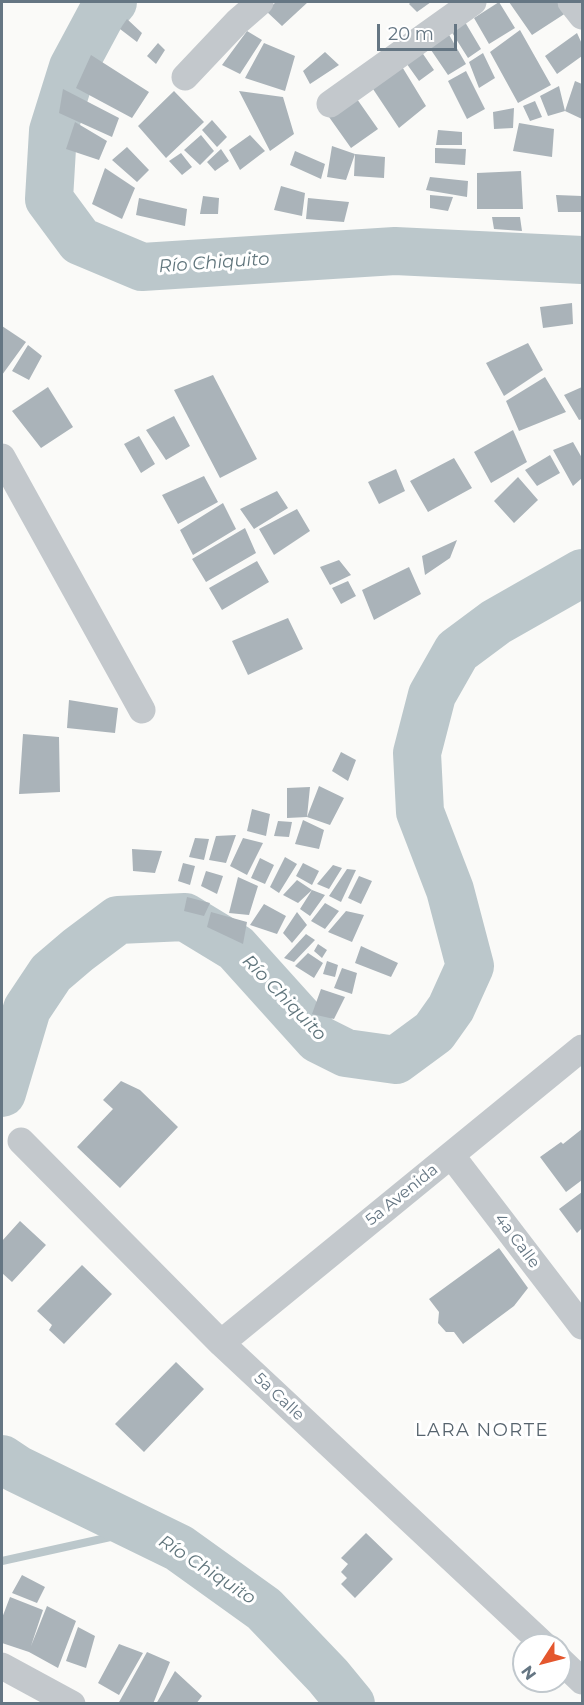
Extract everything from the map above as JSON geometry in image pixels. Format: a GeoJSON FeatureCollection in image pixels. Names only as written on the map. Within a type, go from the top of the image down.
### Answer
{"type":"FeatureCollection","features":[{"type":"Feature","properties":{"kind":"street"},"geometry":{"type":"LineString","coordinates":[[185,77],[237,22],[260,2]]}},
{"type":"Feature","properties":{"kind":"street"},"geometry":{"type":"LineString","coordinates":[[330,104],[473,2]]}},
{"type":"Feature","properties":{"kind":"street"},"geometry":{"type":"LineString","coordinates":[[571,2],[582,16]]}},
{"type":"Feature","properties":{"kind":"street"},"geometry":{"type":"LineString","coordinates":[[2,457],[142,710]]}},
{"type":"Feature","properties":{"kind":"street","name":"5a Avenida"},"geometry":{"type":"LineString","coordinates":[[221,1343],[582,1048]]}},
{"type":"Feature","properties":{"kind":"street","name":"5a Calle"},"geometry":{"type":"LineString","coordinates":[[21,1141],[221,1343],[531,1633]]}},
{"type":"Feature","properties":{"kind":"street","name":"4a Calle"},"geometry":{"type":"LineString","coordinates":[[451,1155],[582,1326]]}},
{"type":"Feature","properties":{"kind":"street"},"geometry":{"type":"LineString","coordinates":[[2,1666],[72,1704]]}},
{"type":"Feature","properties":{"kind":"building"},"geometry":{"type":"Polygon","coordinates":[[[276,2],[308,2],[282,26],[266,11],[276,2]]]}},
{"type":"Feature","properties":{"kind":"building"},"geometry":{"type":"Polygon","coordinates":[[[411,2],[431,2],[417,12],[409,4],[411,2]]]}},
{"type":"Feature","properties":{"kind":"building"},"geometry":{"type":"Polygon","coordinates":[[[499,2],[515,28],[489,44],[474,18],[499,2]]]}},
{"type":"Feature","properties":{"kind":"building"},"geometry":{"type":"Polygon","coordinates":[[[509,2],[563,2],[569,11],[532,35],[509,2]]]}},
{"type":"Feature","properties":{"kind":"building"},"geometry":{"type":"Polygon","coordinates":[[[127,19],[142,33],[137,42],[120,29],[127,19]]]}},
{"type":"Feature","properties":{"kind":"building"},"geometry":{"type":"Polygon","coordinates":[[[465,22],[481,49],[468,58],[451,31],[465,22]]]}},
{"type":"Feature","properties":{"kind":"building"},"geometry":{"type":"Polygon","coordinates":[[[520,30],[551,85],[518,103],[490,52],[520,30]]]}},
{"type":"Feature","properties":{"kind":"building"},"geometry":{"type":"Polygon","coordinates":[[[247,31],[262,40],[240,74],[222,65],[247,31]]]}},
{"type":"Feature","properties":{"kind":"building"},"geometry":{"type":"Polygon","coordinates":[[[448,33],[466,64],[448,75],[429,47],[448,33]]]}},
{"type":"Feature","properties":{"kind":"building"},"geometry":{"type":"Polygon","coordinates":[[[577,33],[582,44],[582,56],[557,74],[545,56],[577,33]]]}},
{"type":"Feature","properties":{"kind":"building"},"geometry":{"type":"Polygon","coordinates":[[[158,43],[165,50],[156,64],[147,56],[158,43]]]}},
{"type":"Feature","properties":{"kind":"building"},"geometry":{"type":"Polygon","coordinates":[[[264,43],[295,56],[285,91],[245,78],[264,43]]]}},
{"type":"Feature","properties":{"kind":"building"},"geometry":{"type":"Polygon","coordinates":[[[421,51],[434,70],[419,81],[404,60],[421,51]]]}},
{"type":"Feature","properties":{"kind":"building"},"geometry":{"type":"Polygon","coordinates":[[[325,52],[339,65],[310,84],[303,71],[325,52]]]}},
{"type":"Feature","properties":{"kind":"building"},"geometry":{"type":"Polygon","coordinates":[[[483,53],[495,78],[479,88],[469,62],[483,53]]]}},
{"type":"Feature","properties":{"kind":"building"},"geometry":{"type":"Polygon","coordinates":[[[91,55],[149,92],[132,118],[76,88],[91,55]]]}},
{"type":"Feature","properties":{"kind":"building"},"geometry":{"type":"Polygon","coordinates":[[[401,65],[426,106],[399,128],[373,89],[401,65]]]}},
{"type":"Feature","properties":{"kind":"building"},"geometry":{"type":"Polygon","coordinates":[[[466,71],[485,109],[467,119],[448,81],[466,71]]]}},
{"type":"Feature","properties":{"kind":"building"},"geometry":{"type":"Polygon","coordinates":[[[575,81],[582,84],[582,119],[565,111],[575,81]]]}},
{"type":"Feature","properties":{"kind":"building"},"geometry":{"type":"Polygon","coordinates":[[[559,86],[565,111],[548,116],[540,96],[559,86]]]}},
{"type":"Feature","properties":{"kind":"building"},"geometry":{"type":"Polygon","coordinates":[[[63,89],[119,118],[112,137],[59,113],[63,89]]]}},
{"type":"Feature","properties":{"kind":"building"},"geometry":{"type":"Polygon","coordinates":[[[174,91],[204,122],[166,158],[138,126],[174,91]]]}},
{"type":"Feature","properties":{"kind":"building"},"geometry":{"type":"Polygon","coordinates":[[[239,91],[283,97],[294,134],[270,151],[239,91]]]}},
{"type":"Feature","properties":{"kind":"building"},"geometry":{"type":"Polygon","coordinates":[[[357,99],[378,129],[351,148],[329,117],[357,99]]]}},
{"type":"Feature","properties":{"kind":"building"},"geometry":{"type":"Polygon","coordinates":[[[535,101],[542,117],[530,121],[523,106],[535,101]]]}},
{"type":"Feature","properties":{"kind":"building"},"geometry":{"type":"Polygon","coordinates":[[[514,108],[513,128],[494,129],[493,112],[514,108]]]}},
{"type":"Feature","properties":{"kind":"building"},"geometry":{"type":"Polygon","coordinates":[[[212,120],[227,137],[217,147],[202,130],[212,120]]]}},
{"type":"Feature","properties":{"kind":"building"},"geometry":{"type":"Polygon","coordinates":[[[75,122],[107,141],[99,160],[66,149],[75,122]]]}},
{"type":"Feature","properties":{"kind":"building"},"geometry":{"type":"Polygon","coordinates":[[[519,123],[554,129],[552,157],[513,151],[519,123]]]}},
{"type":"Feature","properties":{"kind":"building"},"geometry":{"type":"Polygon","coordinates":[[[438,130],[462,132],[462,145],[436,145],[438,130]]]}},
{"type":"Feature","properties":{"kind":"building"},"geometry":{"type":"Polygon","coordinates":[[[201,135],[214,151],[200,165],[184,150],[201,135]]]}},
{"type":"Feature","properties":{"kind":"building"},"geometry":{"type":"Polygon","coordinates":[[[250,135],[265,151],[240,170],[229,150],[250,135]]]}},
{"type":"Feature","properties":{"kind":"building"},"geometry":{"type":"Polygon","coordinates":[[[332,146],[355,154],[346,180],[327,177],[332,146]]]}},
{"type":"Feature","properties":{"kind":"building"},"geometry":{"type":"Polygon","coordinates":[[[127,147],[149,170],[137,182],[112,160],[127,147]]]}},
{"type":"Feature","properties":{"kind":"building"},"geometry":{"type":"Polygon","coordinates":[[[435,148],[466,149],[465,165],[435,163],[435,148]]]}},
{"type":"Feature","properties":{"kind":"building"},"geometry":{"type":"Polygon","coordinates":[[[221,149],[229,161],[215,171],[207,162],[221,149]]]}},
{"type":"Feature","properties":{"kind":"building"},"geometry":{"type":"Polygon","coordinates":[[[295,151],[325,164],[321,179],[290,165],[295,151]]]}},
{"type":"Feature","properties":{"kind":"building"},"geometry":{"type":"Polygon","coordinates":[[[181,153],[192,167],[182,175],[169,161],[181,153]]]}},
{"type":"Feature","properties":{"kind":"building"},"geometry":{"type":"Polygon","coordinates":[[[355,154],[385,157],[384,178],[354,176],[355,154]]]}},
{"type":"Feature","properties":{"kind":"building"},"geometry":{"type":"Polygon","coordinates":[[[105,168],[135,188],[122,219],[92,204],[105,168]]]}},
{"type":"Feature","properties":{"kind":"building"},"geometry":{"type":"Polygon","coordinates":[[[521,171],[523,209],[477,209],[477,173],[521,171]]]}},
{"type":"Feature","properties":{"kind":"building"},"geometry":{"type":"Polygon","coordinates":[[[430,177],[468,181],[467,197],[426,190],[430,177]]]}},
{"type":"Feature","properties":{"kind":"building"},"geometry":{"type":"Polygon","coordinates":[[[281,186],[305,193],[302,216],[274,210],[281,186]]]}},
{"type":"Feature","properties":{"kind":"building"},"geometry":{"type":"Polygon","coordinates":[[[430,195],[453,197],[448,211],[430,208],[430,195]]]}},
{"type":"Feature","properties":{"kind":"building"},"geometry":{"type":"Polygon","coordinates":[[[556,195],[582,196],[582,212],[558,212],[556,195]]]}},
{"type":"Feature","properties":{"kind":"building"},"geometry":{"type":"Polygon","coordinates":[[[203,196],[219,198],[218,214],[200,214],[203,196]]]}},
{"type":"Feature","properties":{"kind":"building"},"geometry":{"type":"Polygon","coordinates":[[[139,198],[187,209],[185,226],[136,215],[139,198]]]}},
{"type":"Feature","properties":{"kind":"building"},"geometry":{"type":"Polygon","coordinates":[[[308,198],[349,202],[344,222],[306,219],[308,198]]]}},
{"type":"Feature","properties":{"kind":"building"},"geometry":{"type":"Polygon","coordinates":[[[492,217],[520,217],[522,231],[494,229],[492,217]]]}},
{"type":"Feature","properties":{"kind":"building"},"geometry":{"type":"Polygon","coordinates":[[[572,303],[573,324],[543,328],[540,307],[572,303]]]}},
{"type":"Feature","properties":{"kind":"building"},"geometry":{"type":"Polygon","coordinates":[[[2,326],[26,342],[2,375],[2,326]]]}},
{"type":"Feature","properties":{"kind":"building"},"geometry":{"type":"Polygon","coordinates":[[[528,343],[543,370],[504,396],[486,363],[528,343]]]}},
{"type":"Feature","properties":{"kind":"building"},"geometry":{"type":"Polygon","coordinates":[[[28,345],[42,356],[29,380],[12,371],[28,345]]]}},
{"type":"Feature","properties":{"kind":"building"},"geometry":{"type":"Polygon","coordinates":[[[213,375],[257,459],[220,478],[174,390],[213,375]]]}},
{"type":"Feature","properties":{"kind":"building"},"geometry":{"type":"Polygon","coordinates":[[[545,377],[566,412],[519,431],[506,401],[545,377]]]}},
{"type":"Feature","properties":{"kind":"building"},"geometry":{"type":"Polygon","coordinates":[[[48,387],[73,427],[41,448],[12,411],[48,387]]]}},
{"type":"Feature","properties":{"kind":"building"},"geometry":{"type":"Polygon","coordinates":[[[582,387],[582,419],[579,420],[564,395],[582,387]]]}},
{"type":"Feature","properties":{"kind":"building"},"geometry":{"type":"Polygon","coordinates":[[[174,416],[190,446],[166,460],[146,430],[174,416]]]}},
{"type":"Feature","properties":{"kind":"building"},"geometry":{"type":"Polygon","coordinates":[[[513,430],[527,462],[491,483],[474,452],[513,430]]]}},
{"type":"Feature","properties":{"kind":"building"},"geometry":{"type":"Polygon","coordinates":[[[139,436],[155,464],[141,473],[124,444],[139,436]]]}},
{"type":"Feature","properties":{"kind":"building"},"geometry":{"type":"Polygon","coordinates":[[[573,442],[582,458],[582,478],[573,486],[553,450],[573,442]]]}},
{"type":"Feature","properties":{"kind":"building"},"geometry":{"type":"Polygon","coordinates":[[[550,455],[560,473],[537,486],[525,470],[550,455]]]}},
{"type":"Feature","properties":{"kind":"building"},"geometry":{"type":"Polygon","coordinates":[[[454,458],[472,488],[428,512],[410,481],[454,458]]]}},
{"type":"Feature","properties":{"kind":"building"},"geometry":{"type":"Polygon","coordinates":[[[396,469],[405,491],[379,504],[368,482],[396,469]]]}},
{"type":"Feature","properties":{"kind":"building"},"geometry":{"type":"Polygon","coordinates":[[[204,476],[218,502],[178,524],[162,495],[204,476]]]}},
{"type":"Feature","properties":{"kind":"building"},"geometry":{"type":"Polygon","coordinates":[[[518,477],[538,500],[514,523],[494,501],[518,477]]]}},
{"type":"Feature","properties":{"kind":"building"},"geometry":{"type":"Polygon","coordinates":[[[277,491],[288,508],[254,529],[240,509],[277,491]]]}},
{"type":"Feature","properties":{"kind":"building"},"geometry":{"type":"Polygon","coordinates":[[[223,503],[236,529],[193,555],[180,530],[223,503]]]}},
{"type":"Feature","properties":{"kind":"building"},"geometry":{"type":"Polygon","coordinates":[[[297,509],[310,531],[274,555],[259,529],[297,509]]]}},
{"type":"Feature","properties":{"kind":"building"},"geometry":{"type":"Polygon","coordinates":[[[245,528],[256,553],[206,582],[192,559],[245,528]]]}},
{"type":"Feature","properties":{"kind":"building"},"geometry":{"type":"Polygon","coordinates":[[[457,540],[450,558],[425,575],[422,556],[457,540]]]}},
{"type":"Feature","properties":{"kind":"building"},"geometry":{"type":"Polygon","coordinates":[[[339,560],[351,575],[330,585],[320,567],[339,560]]]}},
{"type":"Feature","properties":{"kind":"building"},"geometry":{"type":"Polygon","coordinates":[[[257,561],[269,582],[222,610],[209,588],[257,561]]]}},
{"type":"Feature","properties":{"kind":"building"},"geometry":{"type":"Polygon","coordinates":[[[409,567],[421,594],[374,620],[362,590],[409,567]]]}},
{"type":"Feature","properties":{"kind":"building"},"geometry":{"type":"Polygon","coordinates":[[[348,581],[356,596],[341,604],[332,588],[348,581]]]}},
{"type":"Feature","properties":{"kind":"building"},"geometry":{"type":"Polygon","coordinates":[[[288,618],[303,649],[248,675],[232,641],[288,618]]]}},
{"type":"Feature","properties":{"kind":"building"},"geometry":{"type":"Polygon","coordinates":[[[69,700],[118,708],[115,733],[67,728],[69,700]]]}},
{"type":"Feature","properties":{"kind":"building"},"geometry":{"type":"Polygon","coordinates":[[[23,734],[59,737],[60,792],[19,794],[23,734]]]}},
{"type":"Feature","properties":{"kind":"building"},"geometry":{"type":"Polygon","coordinates":[[[341,752],[356,760],[348,781],[332,771],[341,752]]]}},
{"type":"Feature","properties":{"kind":"building"},"geometry":{"type":"Polygon","coordinates":[[[319,786],[344,798],[330,825],[307,817],[319,786]]]}},
{"type":"Feature","properties":{"kind":"building"},"geometry":{"type":"Polygon","coordinates":[[[310,787],[307,817],[287,818],[287,788],[310,787]]]}},
{"type":"Feature","properties":{"kind":"building"},"geometry":{"type":"Polygon","coordinates":[[[252,809],[270,814],[266,836],[247,831],[252,809]]]}},
{"type":"Feature","properties":{"kind":"building"},"geometry":{"type":"Polygon","coordinates":[[[303,820],[324,830],[319,849],[295,844],[303,820]]]}},
{"type":"Feature","properties":{"kind":"building"},"geometry":{"type":"Polygon","coordinates":[[[278,821],[292,822],[289,837],[274,836],[278,821]]]}},
{"type":"Feature","properties":{"kind":"building"},"geometry":{"type":"Polygon","coordinates":[[[236,835],[226,863],[209,860],[216,836],[236,835]]]}},
{"type":"Feature","properties":{"kind":"building"},"geometry":{"type":"Polygon","coordinates":[[[195,838],[209,839],[204,860],[189,857],[195,838]]]}},
{"type":"Feature","properties":{"kind":"building"},"geometry":{"type":"Polygon","coordinates":[[[243,838],[263,843],[247,875],[230,866],[243,838]]]}},
{"type":"Feature","properties":{"kind":"building"},"geometry":{"type":"Polygon","coordinates":[[[132,849],[162,851],[155,873],[133,871],[132,849]]]}},
{"type":"Feature","properties":{"kind":"building"},"geometry":{"type":"Polygon","coordinates":[[[285,857],[297,864],[279,893],[270,887],[285,857]]]}},
{"type":"Feature","properties":{"kind":"building"},"geometry":{"type":"Polygon","coordinates":[[[260,858],[274,865],[265,884],[251,878],[260,858]]]}},
{"type":"Feature","properties":{"kind":"building"},"geometry":{"type":"Polygon","coordinates":[[[183,863],[195,866],[190,885],[178,881],[183,863]]]}},
{"type":"Feature","properties":{"kind":"building"},"geometry":{"type":"Polygon","coordinates":[[[303,863],[319,871],[312,885],[296,876],[303,863]]]}},
{"type":"Feature","properties":{"kind":"building"},"geometry":{"type":"Polygon","coordinates":[[[333,865],[342,868],[329,889],[317,884],[333,865]]]}},
{"type":"Feature","properties":{"kind":"building"},"geometry":{"type":"Polygon","coordinates":[[[347,869],[356,870],[341,902],[329,896],[347,869]]]}},
{"type":"Feature","properties":{"kind":"building"},"geometry":{"type":"Polygon","coordinates":[[[206,871],[223,876],[217,894],[201,886],[206,871]]]}},
{"type":"Feature","properties":{"kind":"building"},"geometry":{"type":"Polygon","coordinates":[[[359,876],[372,881],[361,904],[348,898],[359,876]]]}},
{"type":"Feature","properties":{"kind":"building"},"geometry":{"type":"Polygon","coordinates":[[[238,877],[258,886],[249,915],[229,913],[238,877]]]}},
{"type":"Feature","properties":{"kind":"building"},"geometry":{"type":"Polygon","coordinates":[[[297,880],[312,890],[298,903],[283,895],[297,880]]]}},
{"type":"Feature","properties":{"kind":"building"},"geometry":{"type":"Polygon","coordinates":[[[312,890],[325,895],[310,916],[300,909],[312,890]]]}},
{"type":"Feature","properties":{"kind":"building"},"geometry":{"type":"Polygon","coordinates":[[[187,897],[210,903],[204,916],[184,911],[187,897]]]}},
{"type":"Feature","properties":{"kind":"building"},"geometry":{"type":"Polygon","coordinates":[[[325,903],[339,911],[325,929],[311,921],[325,903]]]}},
{"type":"Feature","properties":{"kind":"building"},"geometry":{"type":"Polygon","coordinates":[[[264,904],[286,916],[277,934],[250,925],[264,904]]]}},
{"type":"Feature","properties":{"kind":"building"},"geometry":{"type":"Polygon","coordinates":[[[346,911],[364,915],[352,942],[328,932],[346,911]]]}},
{"type":"Feature","properties":{"kind":"building"},"geometry":{"type":"Polygon","coordinates":[[[211,912],[247,922],[243,944],[207,927],[211,912]]]}},
{"type":"Feature","properties":{"kind":"building"},"geometry":{"type":"Polygon","coordinates":[[[297,912],[307,925],[292,943],[283,933],[297,912]]]}},
{"type":"Feature","properties":{"kind":"building"},"geometry":{"type":"Polygon","coordinates":[[[306,934],[315,940],[294,962],[284,958],[306,934]]]}},
{"type":"Feature","properties":{"kind":"building"},"geometry":{"type":"Polygon","coordinates":[[[318,944],[327,950],[322,958],[314,951],[318,944]]]}},
{"type":"Feature","properties":{"kind":"building"},"geometry":{"type":"Polygon","coordinates":[[[361,946],[398,963],[391,977],[355,963],[361,946]]]}},
{"type":"Feature","properties":{"kind":"building"},"geometry":{"type":"Polygon","coordinates":[[[308,953],[323,963],[314,978],[295,966],[308,953]]]}},
{"type":"Feature","properties":{"kind":"building"},"geometry":{"type":"Polygon","coordinates":[[[327,961],[338,965],[335,977],[323,974],[327,961]]]}},
{"type":"Feature","properties":{"kind":"building"},"geometry":{"type":"Polygon","coordinates":[[[342,968],[357,973],[352,994],[334,988],[342,968]]]}},
{"type":"Feature","properties":{"kind":"building"},"geometry":{"type":"Polygon","coordinates":[[[321,989],[345,997],[334,1019],[312,1014],[321,989]]]}},
{"type":"Feature","properties":{"kind":"building"},"geometry":{"type":"Polygon","coordinates":[[[121,1081],[140,1090],[178,1127],[120,1188],[77,1147],[113,1109],[103,1100],[121,1081]]]}},
{"type":"Feature","properties":{"kind":"building"},"geometry":{"type":"Polygon","coordinates":[[[582,1129],[582,1180],[566,1192],[540,1157],[561,1142],[563,1144],[582,1129]]]}},
{"type":"Feature","properties":{"kind":"building"},"geometry":{"type":"Polygon","coordinates":[[[582,1192],[582,1228],[577,1233],[559,1209],[582,1192]]]}},
{"type":"Feature","properties":{"kind":"building"},"geometry":{"type":"Polygon","coordinates":[[[20,1221],[46,1245],[12,1282],[2,1273],[2,1241],[20,1221]]]}},
{"type":"Feature","properties":{"kind":"building"},"geometry":{"type":"Polygon","coordinates":[[[499,1248],[528,1288],[514,1306],[463,1344],[454,1332],[446,1332],[438,1323],[439,1312],[429,1299],[499,1248]]]}},
{"type":"Feature","properties":{"kind":"building"},"geometry":{"type":"Polygon","coordinates":[[[82,1265],[112,1294],[64,1344],[49,1330],[52,1325],[37,1311],[82,1265]]]}},
{"type":"Feature","properties":{"kind":"building"},"geometry":{"type":"Polygon","coordinates":[[[176,1362],[204,1389],[144,1452],[115,1424],[176,1362]]]}},
{"type":"Feature","properties":{"kind":"building"},"geometry":{"type":"Polygon","coordinates":[[[366,1533],[393,1559],[355,1598],[341,1584],[347,1578],[341,1572],[348,1564],[341,1558],[366,1533]]]}},
{"type":"Feature","properties":{"kind":"building"},"geometry":{"type":"Polygon","coordinates":[[[22,1575],[45,1587],[37,1603],[12,1593],[22,1575]]]}},
{"type":"Feature","properties":{"kind":"building"},"geometry":{"type":"Polygon","coordinates":[[[10,1597],[43,1610],[31,1646],[47,1606],[76,1621],[58,1668],[29,1652],[2,1643],[2,1618],[10,1597]]]}},
{"type":"Feature","properties":{"kind":"building"},"geometry":{"type":"Polygon","coordinates":[[[78,1627],[95,1636],[86,1668],[66,1661],[78,1627]]]}},
{"type":"Feature","properties":{"kind":"building"},"geometry":{"type":"Polygon","coordinates":[[[119,1644],[143,1653],[119,1695],[98,1683],[119,1644]]]}},
{"type":"Feature","properties":{"kind":"building"},"geometry":{"type":"Polygon","coordinates":[[[147,1652],[170,1662],[153,1704],[118,1704],[147,1652]]]}},
{"type":"Feature","properties":{"kind":"building"},"geometry":{"type":"Polygon","coordinates":[[[175,1671],[202,1696],[196,1704],[156,1704],[175,1671]]]}},
{"type":"Feature","properties":{"kind":"waterway","name":"Río Chiquito"},"geometry":{"type":"LineString","coordinates":[[113,2],[102,13],[73,67],[53,131],[49,199],[80,241],[142,267],[395,251],[582,260]]}},
{"type":"Feature","properties":{"kind":"waterway","name":"Río Chiquito"},"geometry":{"type":"LineString","coordinates":[[2,1093],[27,1009],[51,973],[118,920],[185,917],[236,948],[318,1039],[346,1053],[396,1060],[434,1032],[451,1008],[470,966],[450,890],[420,812],[417,753],[432,695],[457,651],[496,622],[582,573]]}},
{"type":"Feature","properties":{"kind":"waterway","name":"Río Chiquito"},"geometry":{"type":"LineString","coordinates":[[2,1459],[17,1469],[179,1548],[264,1609],[328,1676],[351,1704]]}},
{"type":"Feature","properties":{"kind":"waterway"},"geometry":{"type":"LineString","coordinates":[[2,1561],[142,1530]]}},
{"type":"Feature","properties":{"kind":"district","name":"LARA NORTE"},"geometry":{"type":"Point","coordinates":[482,1431]}}]}
